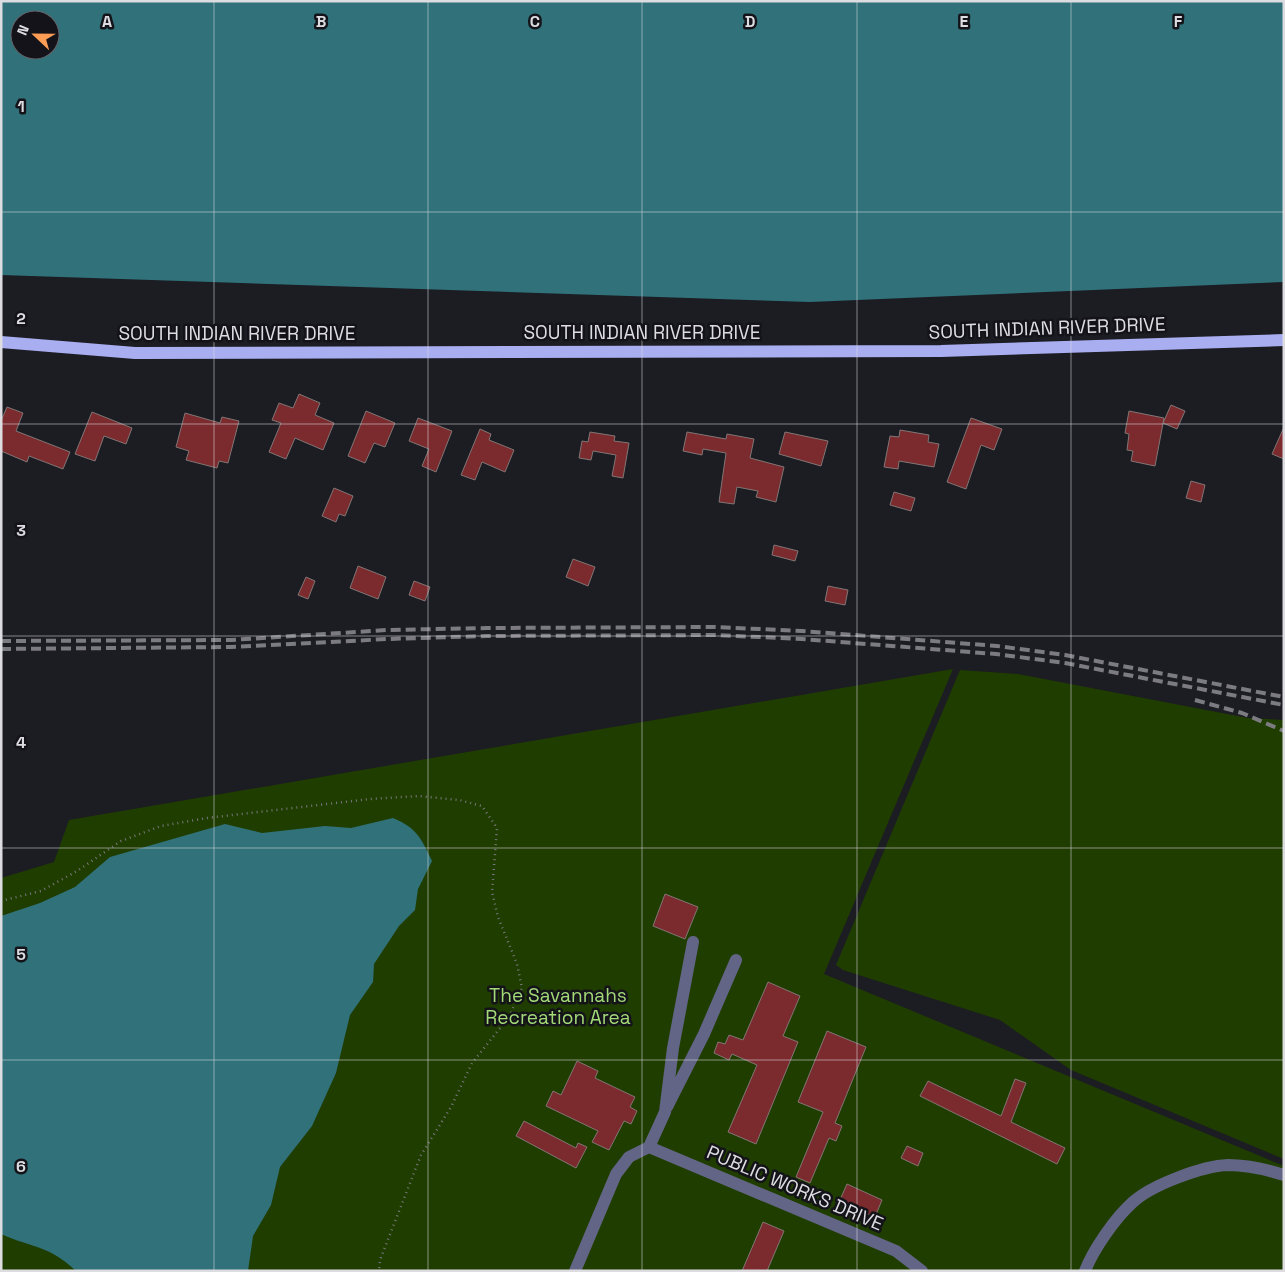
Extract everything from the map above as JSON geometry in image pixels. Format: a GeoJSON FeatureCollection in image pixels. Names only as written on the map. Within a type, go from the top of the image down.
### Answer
{"type":"FeatureCollection","features":[{"type":"Feature","properties":{"kind":"main road","name":"SOUTH INDIAN RIVER DRIVE"},"geometry":{"type":"LineString","coordinates":[[1,342],[135,353],[184,353],[941,351],[1284,340]]}},
{"type":"Feature","properties":{"kind":"street"},"geometry":{"type":"LineString","coordinates":[[665,1112],[673,1048],[694,942]]}},
{"type":"Feature","properties":{"kind":"street"},"geometry":{"type":"LineString","coordinates":[[575,1271],[616,1174],[629,1157],[649,1147],[704,1034],[736,960]]}},
{"type":"Feature","properties":{"kind":"street","name":"PUBLIC WORKS DRIVE"},"geometry":{"type":"LineString","coordinates":[[649,1147],[896,1251],[922,1271]]}},
{"type":"Feature","properties":{"kind":"street"},"geometry":{"type":"LineString","coordinates":[[1085,1271],[1093,1251],[1133,1202],[1182,1174],[1226,1165],[1261,1168],[1284,1175]]}},
{"type":"Feature","properties":{"kind":"path"},"geometry":{"type":"LineString","coordinates":[[1,902],[41,891],[77,871],[120,841],[161,826],[207,818],[370,799],[419,796],[459,800],[482,806],[497,828],[492,892],[498,917],[517,964],[522,988],[509,1017],[472,1063],[452,1107],[421,1155],[380,1260],[379,1271]]}},
{"type":"Feature","properties":{"kind":"green space","name":"The Savannahs Recreation Area"},"geometry":{"type":"Polygon","coordinates":[[[953,669],[824,974],[1284,1166],[1284,1271],[1,1271],[1,878],[54,862],[69,820],[953,669]]]}},
{"type":"Feature","properties":{"kind":"green space"},"geometry":{"type":"Polygon","coordinates":[[[960,670],[1018,674],[1248,718],[1284,720],[1284,1159],[1071,1070],[1000,1020],[843,970],[836,965],[960,670]]]}},
{"type":"Feature","properties":{"kind":"water"},"geometry":{"type":"Polygon","coordinates":[[[1,1],[1284,1],[1284,282],[810,302],[1,275],[1,1]]]}},
{"type":"Feature","properties":{"kind":"water"},"geometry":{"type":"Polygon","coordinates":[[[393,818],[413,830],[425,846],[432,861],[418,889],[415,910],[399,926],[374,964],[373,982],[350,1015],[336,1073],[312,1126],[280,1167],[271,1205],[253,1236],[248,1271],[76,1271],[49,1252],[1,1234],[1,916],[40,903],[75,887],[110,857],[225,824],[262,833],[325,826],[351,828],[393,818]]]}},
{"type":"Feature","properties":{"kind":"building"},"geometry":{"type":"Polygon","coordinates":[[[299,394],[320,403],[315,415],[334,423],[323,450],[295,438],[286,459],[269,452],[281,423],[272,420],[279,403],[293,408],[299,394]]]}},
{"type":"Feature","properties":{"kind":"building"},"geometry":{"type":"Polygon","coordinates":[[[1171,405],[1185,411],[1177,429],[1163,423],[1171,405]]]}},
{"type":"Feature","properties":{"kind":"building"},"geometry":{"type":"Polygon","coordinates":[[[7,407],[23,413],[16,431],[70,452],[63,469],[29,456],[27,462],[1,451],[1,421],[7,407]]]}},
{"type":"Feature","properties":{"kind":"building"},"geometry":{"type":"Polygon","coordinates":[[[366,411],[395,423],[385,447],[374,443],[365,463],[348,456],[366,411]]]}},
{"type":"Feature","properties":{"kind":"building"},"geometry":{"type":"Polygon","coordinates":[[[1129,411],[1164,418],[1155,466],[1131,461],[1133,451],[1127,450],[1129,434],[1125,433],[1129,411]]]}},
{"type":"Feature","properties":{"kind":"building"},"geometry":{"type":"Polygon","coordinates":[[[92,412],[132,428],[126,444],[104,436],[95,461],[75,454],[92,412]]]}},
{"type":"Feature","properties":{"kind":"building"},"geometry":{"type":"Polygon","coordinates":[[[185,413],[220,423],[222,417],[239,421],[228,463],[219,461],[217,468],[186,460],[189,451],[176,447],[185,413]]]}},
{"type":"Feature","properties":{"kind":"building"},"geometry":{"type":"Polygon","coordinates":[[[418,418],[452,431],[436,472],[422,466],[429,449],[409,441],[418,418]]]}},
{"type":"Feature","properties":{"kind":"building"},"geometry":{"type":"Polygon","coordinates":[[[971,418],[1002,429],[994,450],[981,445],[966,489],[947,482],[971,418]]]}},
{"type":"Feature","properties":{"kind":"building"},"geometry":{"type":"Polygon","coordinates":[[[1284,427],[1284,459],[1272,454],[1284,427]]]}},
{"type":"Feature","properties":{"kind":"building"},"geometry":{"type":"Polygon","coordinates":[[[480,429],[491,434],[489,440],[514,450],[505,472],[482,462],[475,480],[461,475],[480,429]]]}},
{"type":"Feature","properties":{"kind":"building"},"geometry":{"type":"Polygon","coordinates":[[[900,430],[929,435],[928,442],[939,444],[934,467],[899,461],[898,469],[884,467],[890,436],[899,437],[900,430]]]}},
{"type":"Feature","properties":{"kind":"building"},"geometry":{"type":"Polygon","coordinates":[[[590,432],[615,436],[614,441],[629,443],[623,478],[612,476],[616,455],[593,451],[591,460],[579,458],[582,441],[588,442],[590,432]]]}},
{"type":"Feature","properties":{"kind":"building"},"geometry":{"type":"Polygon","coordinates":[[[687,432],[726,439],[727,434],[754,439],[750,458],[784,467],[776,502],[756,497],[758,491],[737,487],[734,504],[719,502],[726,453],[703,449],[702,455],[683,451],[687,432]]]}},
{"type":"Feature","properties":{"kind":"building"},"geometry":{"type":"Polygon","coordinates":[[[785,432],[828,441],[821,466],[779,454],[785,432]]]}},
{"type":"Feature","properties":{"kind":"building"},"geometry":{"type":"Polygon","coordinates":[[[1191,481],[1205,485],[1201,502],[1186,498],[1191,481]]]}},
{"type":"Feature","properties":{"kind":"building"},"geometry":{"type":"Polygon","coordinates":[[[334,488],[353,496],[345,516],[339,514],[336,522],[322,516],[334,488]]]}},
{"type":"Feature","properties":{"kind":"building"},"geometry":{"type":"Polygon","coordinates":[[[894,492],[915,498],[911,511],[890,505],[894,492]]]}},
{"type":"Feature","properties":{"kind":"building"},"geometry":{"type":"Polygon","coordinates":[[[774,545],[798,551],[795,561],[772,555],[774,545]]]}},
{"type":"Feature","properties":{"kind":"building"},"geometry":{"type":"Polygon","coordinates":[[[573,559],[595,567],[588,586],[566,577],[573,559]]]}},
{"type":"Feature","properties":{"kind":"building"},"geometry":{"type":"Polygon","coordinates":[[[358,566],[386,577],[378,599],[350,588],[358,566]]]}},
{"type":"Feature","properties":{"kind":"building"},"geometry":{"type":"Polygon","coordinates":[[[306,577],[315,581],[308,599],[298,595],[306,577]]]}},
{"type":"Feature","properties":{"kind":"building"},"geometry":{"type":"Polygon","coordinates":[[[414,581],[430,587],[425,601],[409,595],[414,581]]]}},
{"type":"Feature","properties":{"kind":"building"},"geometry":{"type":"Polygon","coordinates":[[[828,586],[848,590],[845,605],[825,601],[828,586]]]}},
{"type":"Feature","properties":{"kind":"building"},"geometry":{"type":"Polygon","coordinates":[[[665,894],[698,907],[685,939],[653,926],[665,894]]]}},
{"type":"Feature","properties":{"kind":"building"},"geometry":{"type":"Polygon","coordinates":[[[768,982],[800,996],[783,1036],[798,1042],[756,1144],[728,1132],[757,1065],[732,1054],[729,1060],[714,1053],[718,1042],[725,1044],[729,1035],[743,1040],[768,982]]]}},
{"type":"Feature","properties":{"kind":"building"},"geometry":{"type":"Polygon","coordinates":[[[827,1031],[866,1047],[835,1123],[842,1126],[836,1141],[829,1138],[810,1183],[796,1177],[823,1112],[798,1102],[827,1031]]]}},
{"type":"Feature","properties":{"kind":"building"},"geometry":{"type":"Polygon","coordinates":[[[577,1061],[598,1071],[595,1078],[635,1097],[630,1107],[637,1111],[631,1124],[624,1121],[609,1150],[592,1142],[598,1131],[546,1106],[553,1091],[561,1095],[577,1061]]]}},
{"type":"Feature","properties":{"kind":"building"},"geometry":{"type":"Polygon","coordinates":[[[1015,1079],[1026,1083],[1011,1122],[1065,1148],[1057,1164],[920,1096],[928,1081],[1001,1116],[1015,1079]]]}},
{"type":"Feature","properties":{"kind":"building"},"geometry":{"type":"Polygon","coordinates":[[[524,1121],[576,1148],[578,1143],[587,1147],[576,1168],[516,1136],[524,1121]]]}},
{"type":"Feature","properties":{"kind":"building"},"geometry":{"type":"Polygon","coordinates":[[[907,1146],[923,1153],[918,1166],[901,1158],[907,1146]]]}},
{"type":"Feature","properties":{"kind":"building"},"geometry":{"type":"Polygon","coordinates":[[[847,1184],[882,1200],[875,1217],[839,1202],[847,1184]]]}},
{"type":"Feature","properties":{"kind":"building"},"geometry":{"type":"Polygon","coordinates":[[[763,1222],[784,1231],[767,1271],[742,1271],[763,1222]]]}},
{"type":"Feature","properties":{"kind":"railway"},"geometry":{"type":"LineString","coordinates":[[1,641],[231,640],[387,630],[715,627],[802,631],[997,646],[1065,655],[1284,697]]}},
{"type":"Feature","properties":{"kind":"railway"},"geometry":{"type":"LineString","coordinates":[[1,649],[231,647],[487,636],[715,635],[802,639],[996,654],[1065,663],[1284,705]]}},
{"type":"Feature","properties":{"kind":"railway"},"geometry":{"type":"LineString","coordinates":[[1195,700],[1242,713],[1284,731]]}}]}
